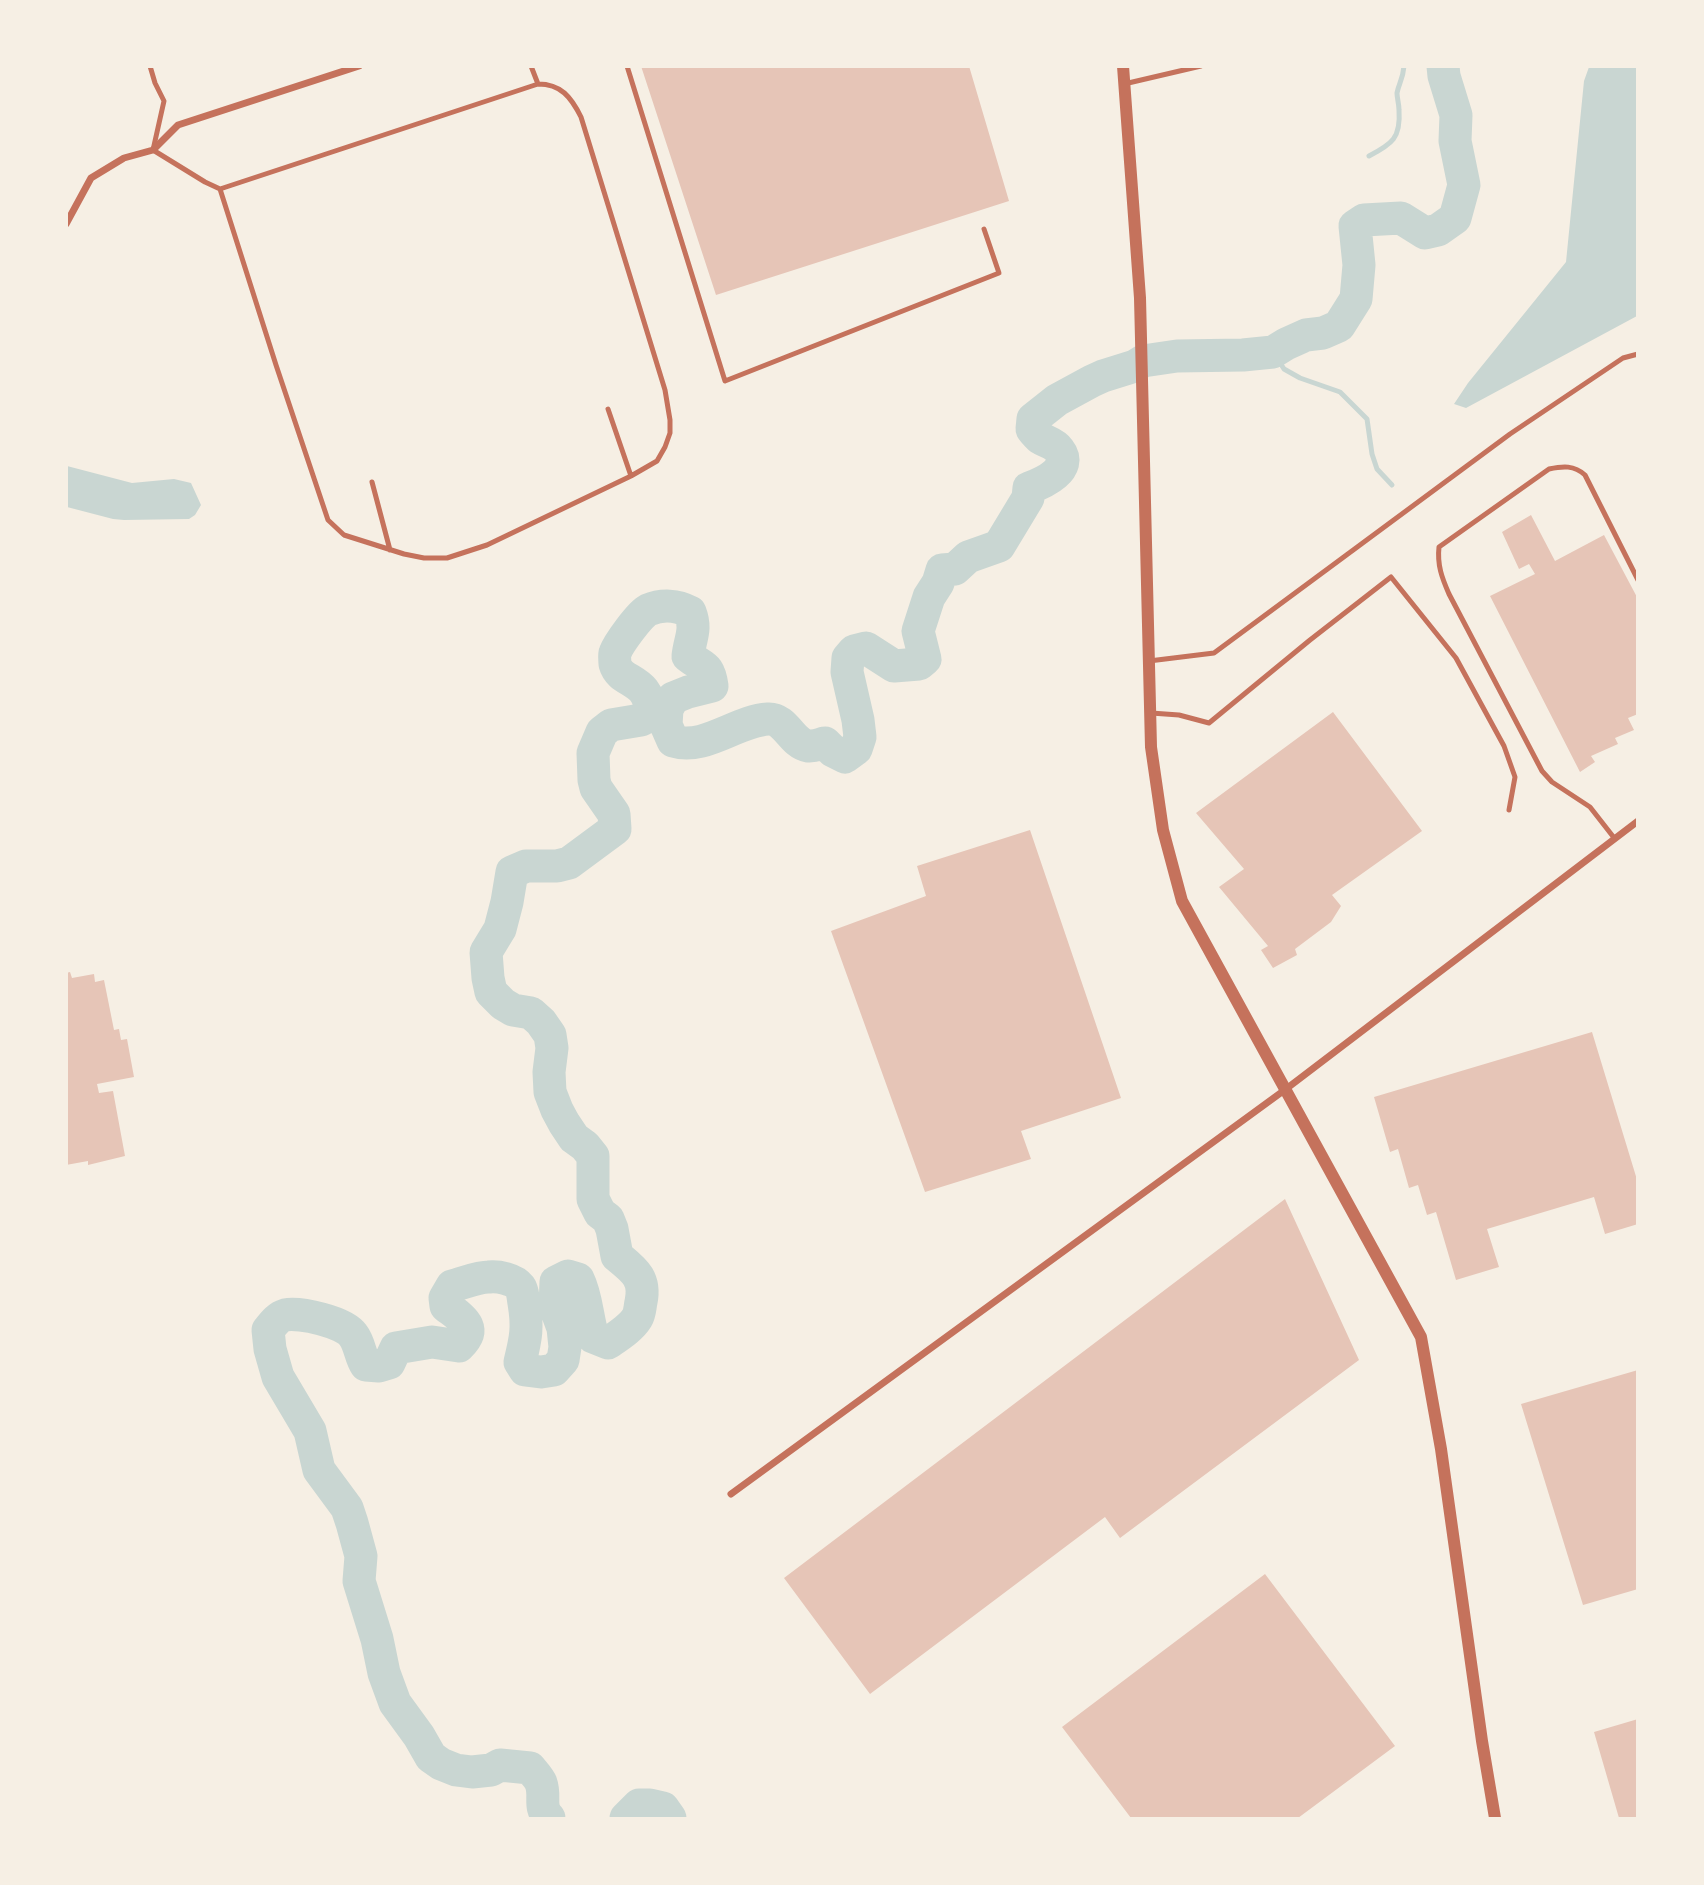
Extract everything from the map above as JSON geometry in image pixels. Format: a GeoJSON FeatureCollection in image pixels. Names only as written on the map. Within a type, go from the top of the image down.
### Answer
{"type":"FeatureCollection","features":[{"type":"Feature","properties":{"kind":"street"},"geometry":{"type":"LineString","coordinates":[[66,224],[91,178],[124,158],[153,150],[178,125],[359,66]]}},
{"type":"Feature","properties":{"kind":"street"},"geometry":{"type":"LineString","coordinates":[[1123,66],[1140,298],[1151,747],[1163,830],[1182,901],[1421,1337],[1441,1449],[1495,1818]]}},
{"type":"Feature","properties":{"kind":"street"},"geometry":{"type":"LineString","coordinates":[[730,1494],[1286,1089],[1637,821]]}},
{"type":"Feature","properties":{"kind":"lane"},"geometry":{"type":"LineString","coordinates":[[150,66],[164,101],[153,150],[205,183],[220,189],[538,85],[550,84],[562,92],[574,103],[581,117],[665,390],[670,420],[670,433],[665,447],[656,461],[631,476],[487,545],[447,558],[424,558],[344,536],[328,520],[275,365],[220,189]]}},
{"type":"Feature","properties":{"kind":"lane"},"geometry":{"type":"LineString","coordinates":[[531,66],[538,85]]}},
{"type":"Feature","properties":{"kind":"lane"},"geometry":{"type":"LineString","coordinates":[[627,66],[725,381],[999,273],[984,229]]}},
{"type":"Feature","properties":{"kind":"lane"},"geometry":{"type":"LineString","coordinates":[[1124,85],[1201,66]]}},
{"type":"Feature","properties":{"kind":"lane"},"geometry":{"type":"LineString","coordinates":[[1149,662],[1214,653],[1510,434],[1623,358],[1637,354]]}},
{"type":"Feature","properties":{"kind":"lane"},"geometry":{"type":"LineString","coordinates":[[608,409],[631,476]]}},
{"type":"Feature","properties":{"kind":"lane"},"geometry":{"type":"LineString","coordinates":[[1615,839],[1590,807],[1552,782],[1542,771],[1441,578],[1439,547],[1549,469],[1563,466],[1580,470],[1585,475],[1637,580]]}},
{"type":"Feature","properties":{"kind":"lane"},"geometry":{"type":"LineString","coordinates":[[372,482],[390,550]]}},
{"type":"Feature","properties":{"kind":"lane"},"geometry":{"type":"LineString","coordinates":[[1150,713],[1179,715],[1209,723],[1391,577],[1456,658],[1504,746],[1516,777],[1509,810]]}},
{"type":"Feature","properties":{"kind":"shaded area"},"geometry":{"type":"Polygon","coordinates":[[[1589,67],[1637,67],[1637,316],[1466,408],[1454,404],[1566,262],[1584,81],[1589,67]]]}},
{"type":"Feature","properties":{"kind":"shaded area"},"geometry":{"type":"Polygon","coordinates":[[[67,466],[132,483],[174,479],[191,483],[201,505],[189,519],[124,520],[67,507],[67,466]]]}},
{"type":"Feature","properties":{"kind":"building"},"geometry":{"type":"Polygon","coordinates":[[[641,66],[969,66],[1009,201],[716,295],[641,66]]]}},
{"type":"Feature","properties":{"kind":"building"},"geometry":{"type":"Polygon","coordinates":[[[1531,515],[1555,561],[1604,535],[1638,599],[1638,714],[1628,718],[1634,730],[1615,738],[1618,744],[1591,756],[1595,762],[1580,772],[1490,596],[1535,574],[1529,564],[1519,569],[1502,532],[1531,515]]]}},
{"type":"Feature","properties":{"kind":"building"},"geometry":{"type":"Polygon","coordinates":[[[1333,712],[1422,831],[1332,895],[1341,906],[1331,922],[1295,949],[1297,955],[1273,968],[1261,950],[1268,946],[1219,887],[1244,869],[1196,813],[1333,712]]]}},
{"type":"Feature","properties":{"kind":"building"},"geometry":{"type":"Polygon","coordinates":[[[1030,830],[1121,1098],[1021,1131],[1031,1159],[925,1192],[831,931],[926,896],[917,866],[1030,830]]]}},
{"type":"Feature","properties":{"kind":"building"},"geometry":{"type":"Polygon","coordinates":[[[70,972],[72,978],[94,974],[95,982],[104,980],[114,1030],[119,1029],[121,1040],[127,1039],[134,1077],[97,1084],[99,1093],[113,1091],[125,1156],[88,1165],[88,1161],[66,1165],[66,973],[70,972]]]}},
{"type":"Feature","properties":{"kind":"building"},"geometry":{"type":"Polygon","coordinates":[[[1592,1032],[1638,1183],[1638,1224],[1605,1234],[1594,1197],[1487,1229],[1499,1267],[1456,1280],[1436,1212],[1427,1215],[1418,1185],[1409,1188],[1398,1149],[1390,1152],[1374,1097],[1592,1032]]]}},
{"type":"Feature","properties":{"kind":"building"},"geometry":{"type":"Polygon","coordinates":[[[1285,1199],[1359,1360],[1120,1538],[1105,1517],[870,1694],[784,1578],[1285,1199]]]}},
{"type":"Feature","properties":{"kind":"building"},"geometry":{"type":"Polygon","coordinates":[[[1638,1370],[1638,1589],[1583,1605],[1521,1404],[1638,1370]]]}},
{"type":"Feature","properties":{"kind":"building"},"geometry":{"type":"Polygon","coordinates":[[[1265,1574],[1395,1746],[1298,1818],[1131,1818],[1062,1727],[1265,1574]]]}},
{"type":"Feature","properties":{"kind":"building"},"geometry":{"type":"Polygon","coordinates":[[[1638,1719],[1638,1818],[1619,1818],[1594,1732],[1638,1719]]]}},
{"type":"Feature","properties":{"kind":"waterway"},"geometry":{"type":"LineString","coordinates":[[1369,156],[1389,144],[1396,134],[1399,120],[1397,93],[1404,66]]}},
{"type":"Feature","properties":{"kind":"waterway"},"geometry":{"type":"LineString","coordinates":[[549,1818],[543,1805],[541,1783],[530,1768],[500,1765],[491,1770],[472,1772],[441,1764],[431,1757],[395,1703],[359,1581],[361,1556],[347,1508],[319,1470],[310,1431],[278,1377],[268,1330],[278,1319],[292,1314],[331,1322],[353,1335],[366,1365],[379,1366],[389,1363],[396,1348],[432,1342],[459,1346],[465,1339],[468,1328],[466,1323],[446,1306],[445,1298],[452,1286],[493,1277],[510,1280],[522,1290],[526,1326],[520,1362],[525,1370],[554,1370],[563,1360],[565,1347],[563,1328],[555,1306],[556,1282],[568,1276],[578,1279],[581,1286],[593,1337],[608,1343],[631,1325],[640,1310],[642,1287],[633,1270],[617,1256],[608,1219],[600,1213],[593,1199],[593,1156],[574,1138],[557,1110],[550,1092],[550,1035],[531,1013],[513,1010],[491,992],[486,952],[500,929],[512,872],[526,866],[557,866],[569,863],[615,829],[614,814],[596,788],[593,753],[602,732],[611,725],[641,720],[651,714],[645,693],[618,671],[615,654],[620,643],[648,610],[669,606],[690,612],[693,629],[688,656],[707,670],[712,686],[673,698],[667,709],[666,725],[673,741],[697,742],[768,719],[779,722],[802,744],[810,746],[825,743],[845,757],[856,749],[860,737],[847,672],[848,658],[854,651],[866,648],[894,666],[919,664],[925,659],[918,631],[929,597],[942,570],[955,569],[968,557],[999,546],[1028,498],[1029,488],[1049,479],[1060,469],[1063,457],[1059,450],[1033,431],[1033,419],[1057,400],[1092,381],[1143,361],[1177,356],[1273,352],[1306,335],[1323,333],[1339,326],[1356,299],[1359,265],[1355,226],[1364,220],[1401,218],[1425,233],[1438,230],[1455,218],[1464,185],[1455,141],[1456,115],[1443,66]]}},
{"type":"Feature","properties":{"kind":"waterway"},"geometry":{"type":"LineString","coordinates":[[1273,352],[1284,369],[1300,378],[1340,392],[1367,419],[1377,469],[1392,485]]}},
{"type":"Feature","properties":{"kind":"waterway"},"geometry":{"type":"LineString","coordinates":[[626,1818],[639,1805],[663,1808],[670,1818]]}}]}
